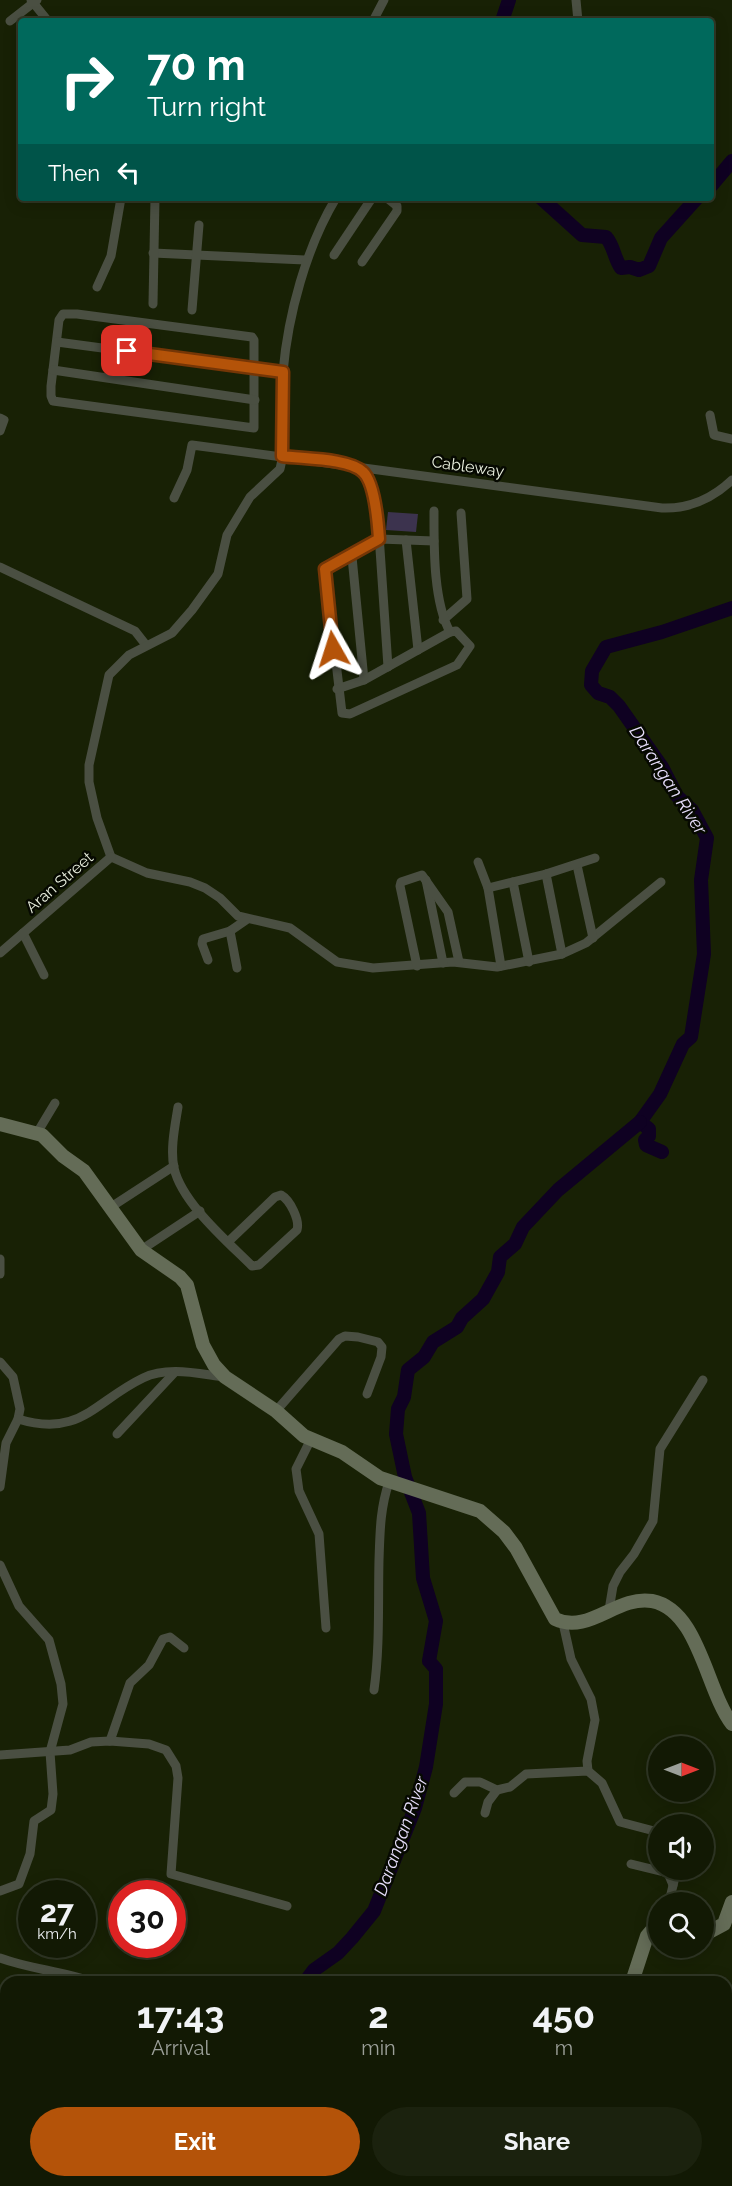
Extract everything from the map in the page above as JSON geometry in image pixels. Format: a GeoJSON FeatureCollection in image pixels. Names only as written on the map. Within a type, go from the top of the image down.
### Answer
{"type":"FeatureCollection","features":[{"type":"Feature","properties":{"kind":"street"},"geometry":{"type":"LineString","coordinates":[[374,18],[383,0]]}},
{"type":"Feature","properties":{"kind":"street"},"geometry":{"type":"LineString","coordinates":[[576,0],[578,18]]}},
{"type":"Feature","properties":{"kind":"street"},"geometry":{"type":"LineString","coordinates":[[10,21],[34,1],[46,18]]}},
{"type":"Feature","properties":{"kind":"street"},"geometry":{"type":"LineString","coordinates":[[97,287],[111,256],[121,201]]}},
{"type":"Feature","properties":{"kind":"street"},"geometry":{"type":"LineString","coordinates":[[153,304],[154,201]]}},
{"type":"Feature","properties":{"kind":"street"},"geometry":{"type":"LineString","coordinates":[[334,201],[305,260],[283,372],[280,469],[250,497],[227,535],[218,574],[197,604],[172,633],[129,655],[109,675],[89,765],[89,782],[97,818],[111,857],[147,873],[205,888],[220,898],[238,916],[246,920],[290,928],[338,962],[373,968],[459,962],[501,966],[562,954],[593,938],[661,882]]}},
{"type":"Feature","properties":{"kind":"street"},"geometry":{"type":"LineString","coordinates":[[334,255],[370,201]]}},
{"type":"Feature","properties":{"kind":"street"},"geometry":{"type":"LineString","coordinates":[[362,262],[397,211],[397,206],[391,201]]}},
{"type":"Feature","properties":{"kind":"street"},"geometry":{"type":"LineString","coordinates":[[192,310],[199,225]]}},
{"type":"Feature","properties":{"kind":"street"},"geometry":{"type":"LineString","coordinates":[[153,253],[196,257],[305,260]]}},
{"type":"Feature","properties":{"kind":"street"},"geometry":{"type":"LineString","coordinates":[[69,313],[252,337],[255,368],[255,426],[251,429],[68,404],[52,399],[57,342],[61,316],[69,313]]}},
{"type":"Feature","properties":{"kind":"street"},"geometry":{"type":"LineString","coordinates":[[57,342],[283,372]]}},
{"type":"Feature","properties":{"kind":"street"},"geometry":{"type":"LineString","coordinates":[[53,370],[255,400]]}},
{"type":"Feature","properties":{"kind":"street"},"geometry":{"type":"LineString","coordinates":[[710,415],[714,435],[732,439]]}},
{"type":"Feature","properties":{"kind":"street"},"geometry":{"type":"LineString","coordinates":[[0,431],[2,419]]}},
{"type":"Feature","properties":{"kind":"street","name":"Cableway"},"geometry":{"type":"LineString","coordinates":[[174,498],[186,470],[192,445],[681,509],[710,497],[732,480]]}},
{"type":"Feature","properties":{"kind":"street"},"geometry":{"type":"LineString","coordinates":[[354,465],[366,476],[375,508],[388,667]]}},
{"type":"Feature","properties":{"kind":"street"},"geometry":{"type":"LineString","coordinates":[[434,510],[434,541],[443,620],[450,632]]}},
{"type":"Feature","properties":{"kind":"street"},"geometry":{"type":"LineString","coordinates":[[443,620],[466,599],[461,513]]}},
{"type":"Feature","properties":{"kind":"street"},"geometry":{"type":"LineString","coordinates":[[337,689],[364,680],[450,632],[456,631],[470,646],[457,665],[350,714],[342,713],[337,689],[325,569],[379,539],[434,541]]}},
{"type":"Feature","properties":{"kind":"street"},"geometry":{"type":"LineString","coordinates":[[406,540],[418,650]]}},
{"type":"Feature","properties":{"kind":"street"},"geometry":{"type":"LineString","coordinates":[[352,556],[364,680]]}},
{"type":"Feature","properties":{"kind":"street"},"geometry":{"type":"LineString","coordinates":[[0,567],[135,631],[146,645]]}},
{"type":"Feature","properties":{"kind":"street","name":"Aran Street"},"geometry":{"type":"LineString","coordinates":[[0,953],[111,857]]}},
{"type":"Feature","properties":{"kind":"street"},"geometry":{"type":"LineString","coordinates":[[488,888],[546,874],[595,858]]}},
{"type":"Feature","properties":{"kind":"street"},"geometry":{"type":"LineString","coordinates":[[478,862],[488,888],[501,966]]}},
{"type":"Feature","properties":{"kind":"street"},"geometry":{"type":"LineString","coordinates":[[577,864],[593,938]]}},
{"type":"Feature","properties":{"kind":"street"},"geometry":{"type":"LineString","coordinates":[[546,874],[562,954]]}},
{"type":"Feature","properties":{"kind":"street"},"geometry":{"type":"LineString","coordinates":[[417,966],[400,886],[401,882],[422,875],[448,912],[459,962]]}},
{"type":"Feature","properties":{"kind":"street"},"geometry":{"type":"LineString","coordinates":[[426,878],[443,963]]}},
{"type":"Feature","properties":{"kind":"street"},"geometry":{"type":"LineString","coordinates":[[513,882],[528,962]]}},
{"type":"Feature","properties":{"kind":"street"},"geometry":{"type":"LineString","coordinates":[[208,960],[202,944],[203,939],[230,932],[246,920]]}},
{"type":"Feature","properties":{"kind":"street"},"geometry":{"type":"LineString","coordinates":[[230,932],[237,968]]}},
{"type":"Feature","properties":{"kind":"street"},"geometry":{"type":"LineString","coordinates":[[23,933],[44,975]]}},
{"type":"Feature","properties":{"kind":"street"},"geometry":{"type":"LineString","coordinates":[[37,1133],[55,1102]]}},
{"type":"Feature","properties":{"kind":"street"},"geometry":{"type":"LineString","coordinates":[[178,1107],[174,1166],[182,1187],[200,1211],[228,1242],[252,1266],[259,1265],[297,1230],[298,1222],[286,1198],[281,1195],[275,1197],[228,1242]]}},
{"type":"Feature","properties":{"kind":"street"},"geometry":{"type":"LineString","coordinates":[[0,1124],[37,1133],[84,1171],[141,1250],[180,1277],[187,1286],[203,1346],[225,1377],[276,1411],[311,1439],[342,1452],[392,1483],[480,1511],[504,1532],[516,1548],[555,1619],[563,1623],[574,1624],[629,1601],[651,1601],[673,1609],[692,1636],[721,1710],[732,1724]]}},
{"type":"Feature","properties":{"kind":"street"},"geometry":{"type":"LineString","coordinates":[[111,1208],[174,1166]]}},
{"type":"Feature","properties":{"kind":"street"},"geometry":{"type":"LineString","coordinates":[[141,1250],[200,1211]]}},
{"type":"Feature","properties":{"kind":"street"},"geometry":{"type":"LineString","coordinates":[[0,1259],[0,1274]]}},
{"type":"Feature","properties":{"kind":"street"},"geometry":{"type":"LineString","coordinates":[[276,1411],[345,1336],[378,1342],[382,1347],[381,1357],[367,1394]]}},
{"type":"Feature","properties":{"kind":"street"},"geometry":{"type":"LineString","coordinates":[[0,1362],[13,1377],[19,1401],[18,1419],[6,1443],[0,1487]]}},
{"type":"Feature","properties":{"kind":"street"},"geometry":{"type":"LineString","coordinates":[[18,1419],[30,1423],[59,1424],[77,1421],[144,1377],[175,1372],[225,1377]]}},
{"type":"Feature","properties":{"kind":"street"},"geometry":{"type":"LineString","coordinates":[[117,1434],[175,1372]]}},
{"type":"Feature","properties":{"kind":"street"},"geometry":{"type":"LineString","coordinates":[[609,1610],[613,1586],[653,1521],[660,1449],[703,1380]]}},
{"type":"Feature","properties":{"kind":"street"},"geometry":{"type":"LineString","coordinates":[[311,1439],[296,1469],[299,1491],[319,1534],[326,1628]]}},
{"type":"Feature","properties":{"kind":"street"},"geometry":{"type":"LineString","coordinates":[[374,1690],[379,1636],[378,1534],[381,1505],[392,1483]]}},
{"type":"Feature","properties":{"kind":"street"},"geometry":{"type":"LineString","coordinates":[[0,1565],[19,1606],[49,1640],[56,1662],[63,1704],[50,1752],[53,1794],[51,1810],[34,1821],[30,1854],[19,1884],[0,1891]]}},
{"type":"Feature","properties":{"kind":"street"},"geometry":{"type":"LineString","coordinates":[[563,1623],[571,1659],[591,1699],[595,1720],[587,1761],[588,1772]]}},
{"type":"Feature","properties":{"kind":"street"},"geometry":{"type":"LineString","coordinates":[[110,1741],[129,1683],[149,1665],[164,1639],[170,1637],[184,1648]]}},
{"type":"Feature","properties":{"kind":"street"},"geometry":{"type":"LineString","coordinates":[[0,1755],[50,1752],[110,1741],[162,1748],[176,1766],[178,1801],[171,1874],[287,1906]]}},
{"type":"Feature","properties":{"kind":"street"},"geometry":{"type":"LineString","coordinates":[[454,1793],[465,1782],[480,1782],[497,1790],[510,1787],[526,1774],[588,1772],[602,1783],[620,1822],[648,1829]]}},
{"type":"Feature","properties":{"kind":"street"},"geometry":{"type":"LineString","coordinates":[[485,1813],[488,1802],[497,1790]]}},
{"type":"Feature","properties":{"kind":"street"},"geometry":{"type":"LineString","coordinates":[[631,1864],[668,1873],[673,1885]]}},
{"type":"Feature","properties":{"kind":"street"},"geometry":{"type":"LineString","coordinates":[[671,1892],[674,1880]]}},
{"type":"Feature","properties":{"kind":"street"},"geometry":{"type":"LineString","coordinates":[[714,1929],[724,1924],[732,1902]]}},
{"type":"Feature","properties":{"kind":"street"},"geometry":{"type":"LineString","coordinates":[[634,1976],[648,1935]]}},
{"type":"Feature","properties":{"kind":"street"},"geometry":{"type":"LineString","coordinates":[[0,1958],[21,1966],[77,1976]]}},
{"type":"Feature","properties":{"kind":"shaded area"},"geometry":{"type":"Polygon","coordinates":[[[388,512],[418,514],[416,532],[386,530],[388,512]]]}},
{"type":"Feature","properties":{"kind":"waterway","name":"Darangan River"},"geometry":{"type":"LineString","coordinates":[[503,18],[509,0]]}},
{"type":"Feature","properties":{"kind":"waterway","name":"Darangan River"},"geometry":{"type":"LineString","coordinates":[[714,182],[732,161]]}},
{"type":"Feature","properties":{"kind":"waterway","name":"Darangan River"},"geometry":{"type":"LineString","coordinates":[[544,201],[582,235],[606,237],[621,268],[630,267],[639,270],[649,266],[661,238],[694,201]]}},
{"type":"Feature","properties":{"kind":"waterway","name":"Darangan River"},"geometry":{"type":"LineString","coordinates":[[662,1152],[646,1145],[645,1140],[649,1136],[649,1129],[640,1122],[660,1094],[683,1044],[691,1037],[704,954],[701,880],[707,838],[692,810],[677,796],[662,767],[619,706],[610,697],[598,693],[591,685],[592,671],[606,647],[662,632],[732,608]]}},
{"type":"Feature","properties":{"kind":"waterway","name":"Darangan River"},"geometry":{"type":"LineString","coordinates":[[310,1976],[314,1970],[338,1953],[374,1911],[415,1808],[426,1767],[436,1704],[436,1669],[429,1661],[436,1621],[423,1578],[419,1513],[405,1477],[396,1434],[398,1409],[404,1397],[408,1370],[424,1357],[433,1342],[457,1327],[462,1318],[483,1299],[498,1272],[500,1257],[515,1244],[523,1227],[558,1190],[640,1122]]}},
{"type":"Feature","properties":{"kind":"route"},"geometry":{"type":"LineString","coordinates":[[127,351],[283,372],[282,456],[354,465],[364,472],[373,497],[379,539],[325,569],[333,649]]}}]}
